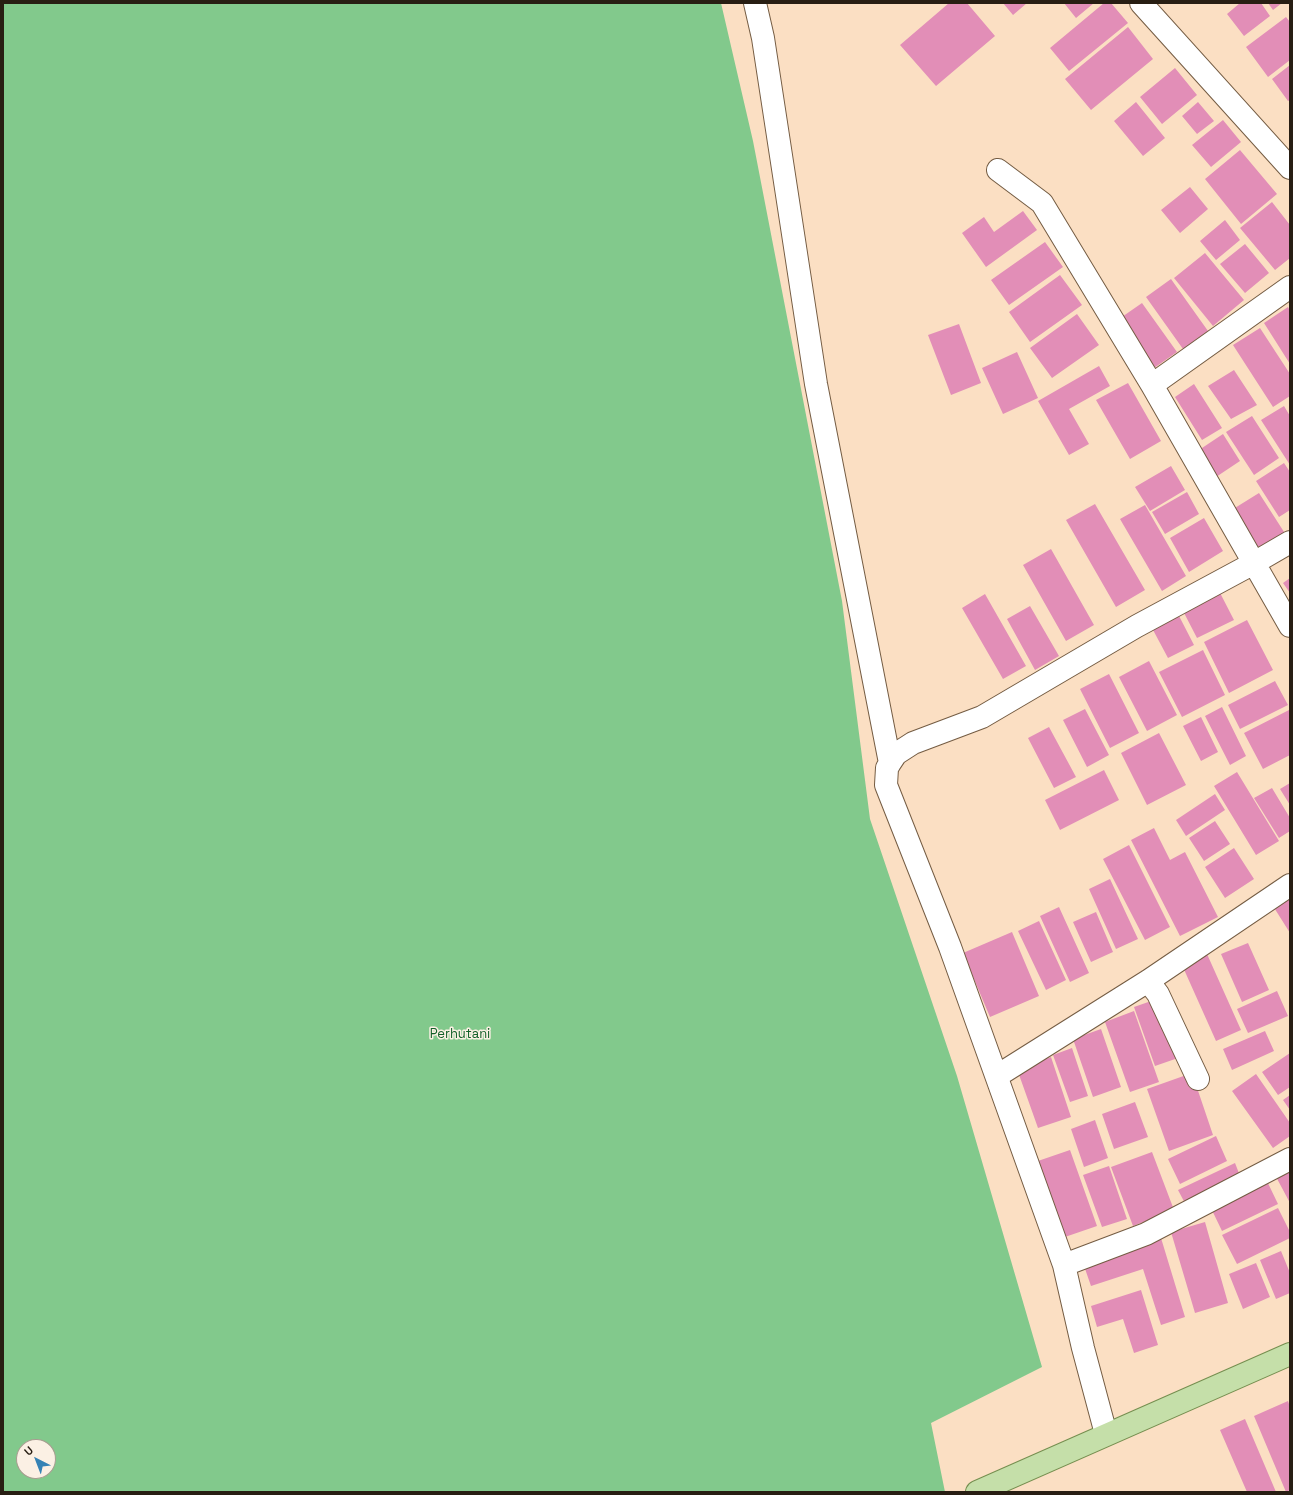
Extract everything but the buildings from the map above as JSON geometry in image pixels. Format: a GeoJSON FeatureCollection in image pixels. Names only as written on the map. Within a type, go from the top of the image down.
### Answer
{"type":"FeatureCollection","features":[{"type":"Feature","properties":{"kind":"main road"},"geometry":{"type":"LineString","coordinates":[[977,1492],[1290,1354]]}},
{"type":"Feature","properties":{"kind":"street"},"geometry":{"type":"LineString","coordinates":[[755,3],[764,38],[816,384],[890,763]]}},
{"type":"Feature","properties":{"kind":"street"},"geometry":{"type":"LineString","coordinates":[[1141,3],[1290,168]]}},
{"type":"Feature","properties":{"kind":"street"},"geometry":{"type":"LineString","coordinates":[[998,170],[1042,203],[1152,385],[1290,626]]}},
{"type":"Feature","properties":{"kind":"street"},"geometry":{"type":"LineString","coordinates":[[1152,385],[1290,287]]}},
{"type":"Feature","properties":{"kind":"street"},"geometry":{"type":"LineString","coordinates":[[1106,1434],[1082,1348],[1064,1266],[950,947],[886,785],[887,768],[896,754],[913,743],[982,717],[1137,626],[1290,542]]}},
{"type":"Feature","properties":{"kind":"street"},"geometry":{"type":"LineString","coordinates":[[997,1076],[1148,981],[1290,885]]}},
{"type":"Feature","properties":{"kind":"street"},"geometry":{"type":"LineString","coordinates":[[1148,981],[1161,999],[1198,1079]]}},
{"type":"Feature","properties":{"kind":"street"},"geometry":{"type":"LineString","coordinates":[[1064,1266],[1146,1234],[1290,1159]]}},
{"type":"Feature","properties":{"kind":"green space","name":"Perhutani"},"geometry":{"type":"Polygon","coordinates":[[[3,3],[721,3],[753,141],[842,601],[870,819],[957,1076],[1042,1367],[931,1423],[945,1492],[3,1492],[3,3]]]}}]}
